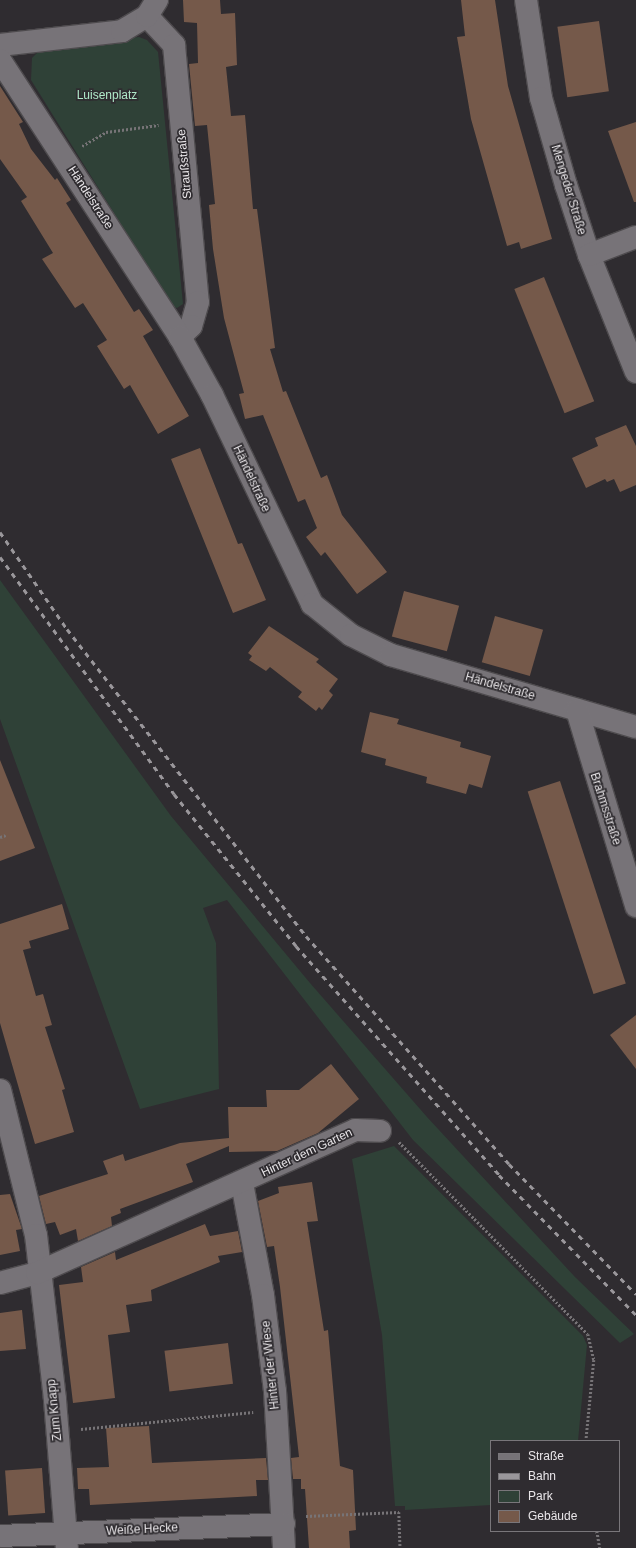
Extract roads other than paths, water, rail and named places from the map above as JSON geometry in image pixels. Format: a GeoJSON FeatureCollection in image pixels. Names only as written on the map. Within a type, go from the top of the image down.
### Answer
{"type":"FeatureCollection","features":[{"type":"Feature","properties":{"kind":"street","name":"Mengeder Straße"},"geometry":{"type":"LineString","coordinates":[[526,0],[541,98],[589,255],[636,372]]}},
{"type":"Feature","properties":{"kind":"street"},"geometry":{"type":"LineString","coordinates":[[0,45],[122,31],[152,8]]}},
{"type":"Feature","properties":{"kind":"street","name":"Straußstraße"},"geometry":{"type":"LineString","coordinates":[[152,8],[174,45],[198,302],[191,326],[172,333]]}},
{"type":"Feature","properties":{"kind":"street","name":"Händelstraße"},"geometry":{"type":"LineString","coordinates":[[0,60],[63,157],[212,395],[312,604],[351,635],[391,655],[636,727]]}},
{"type":"Feature","properties":{"kind":"street"},"geometry":{"type":"LineString","coordinates":[[589,255],[636,237]]}},
{"type":"Feature","properties":{"kind":"street","name":"Brahmsstraße"},"geometry":{"type":"LineString","coordinates":[[577,710],[636,906]]}},
{"type":"Feature","properties":{"kind":"street","name":"Zum Knapp"},"geometry":{"type":"LineString","coordinates":[[0,1090],[20,1161],[36,1234],[37,1273],[58,1431],[67,1541]]}},
{"type":"Feature","properties":{"kind":"street","name":"Hinter dem Garten"},"geometry":{"type":"LineString","coordinates":[[0,1283],[37,1273],[242,1183],[355,1130],[380,1131]]}},
{"type":"Feature","properties":{"kind":"street","name":"Hinter der Wiese"},"geometry":{"type":"LineString","coordinates":[[242,1183],[263,1295],[276,1410],[284,1548]]}},
{"type":"Feature","properties":{"kind":"street","name":"Weiße Hecke"},"geometry":{"type":"LineString","coordinates":[[0,1536],[67,1541],[283,1521]]}},
{"type":"Feature","properties":{"kind":"railway"},"geometry":{"type":"LineString","coordinates":[[0,532],[67,629],[306,936],[509,1164],[636,1294]]}},
{"type":"Feature","properties":{"kind":"railway"},"geometry":{"type":"LineString","coordinates":[[0,557],[174,794],[296,946],[499,1175],[636,1315]]}},
{"type":"Feature","properties":{"kind":"park label","name":"Luisenplatz"},"geometry":{"type":"Point","coordinates":[107,96]}}]}
